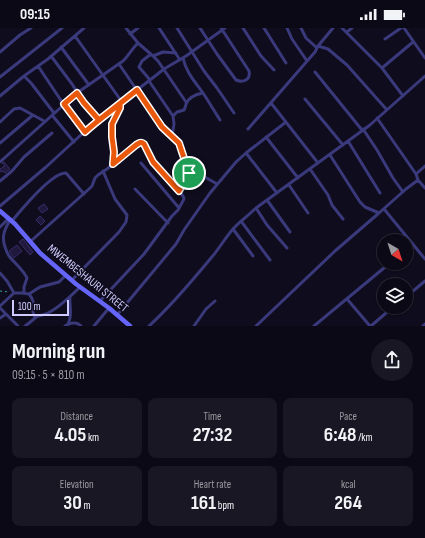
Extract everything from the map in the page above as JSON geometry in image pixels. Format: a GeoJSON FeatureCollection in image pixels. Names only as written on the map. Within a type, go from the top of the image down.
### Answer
{"type":"FeatureCollection","features":[{"type":"Feature","properties":{"kind":"street"},"geometry":{"type":"LineString","coordinates":[[0,52],[31,28]]}},
{"type":"Feature","properties":{"kind":"street"},"geometry":{"type":"LineString","coordinates":[[0,77],[62,28]]}},
{"type":"Feature","properties":{"kind":"street"},"geometry":{"type":"LineString","coordinates":[[0,96],[84,28]]}},
{"type":"Feature","properties":{"kind":"street"},"geometry":{"type":"LineString","coordinates":[[126,28],[138,43],[152,55],[164,69],[186,102]]}},
{"type":"Feature","properties":{"kind":"street"},"geometry":{"type":"LineString","coordinates":[[130,34],[138,28]]}},
{"type":"Feature","properties":{"kind":"street"},"geometry":{"type":"LineString","coordinates":[[159,28],[176,53],[182,59],[187,70],[220,120]]}},
{"type":"Feature","properties":{"kind":"street"},"geometry":{"type":"LineString","coordinates":[[177,28],[234,114]]}},
{"type":"Feature","properties":{"kind":"street"},"geometry":{"type":"LineString","coordinates":[[0,206],[99,120],[164,69],[182,59],[208,40],[222,29],[250,74],[248,79],[245,81],[236,80],[208,40],[200,28]]}},
{"type":"Feature","properties":{"kind":"street"},"geometry":{"type":"LineString","coordinates":[[243,28],[261,56],[274,70]]}},
{"type":"Feature","properties":{"kind":"street"},"geometry":{"type":"LineString","coordinates":[[264,28],[286,63]]}},
{"type":"Feature","properties":{"kind":"street"},"geometry":{"type":"LineString","coordinates":[[286,28],[292,40],[307,60]]}},
{"type":"Feature","properties":{"kind":"street"},"geometry":{"type":"LineString","coordinates":[[301,28],[306,38],[317,47],[328,49],[347,65],[387,110]]}},
{"type":"Feature","properties":{"kind":"street"},"geometry":{"type":"LineString","coordinates":[[248,129],[333,28]]}},
{"type":"Feature","properties":{"kind":"street"},"geometry":{"type":"LineString","coordinates":[[342,28],[382,68],[403,96]]}},
{"type":"Feature","properties":{"kind":"street"},"geometry":{"type":"LineString","coordinates":[[347,32],[352,28]]}},
{"type":"Feature","properties":{"kind":"street"},"geometry":{"type":"LineString","coordinates":[[385,39],[401,28]]}},
{"type":"Feature","properties":{"kind":"street"},"geometry":{"type":"LineString","coordinates":[[404,28],[425,58]]}},
{"type":"Feature","properties":{"kind":"street"},"geometry":{"type":"LineString","coordinates":[[75,36],[103,74],[121,103],[112,124],[114,152],[113,164]]}},
{"type":"Feature","properties":{"kind":"street"},"geometry":{"type":"LineString","coordinates":[[382,68],[414,42]]}},
{"type":"Feature","properties":{"kind":"street"},"geometry":{"type":"LineString","coordinates":[[0,162],[77,93],[126,58],[130,51],[138,43]]}},
{"type":"Feature","properties":{"kind":"street"},"geometry":{"type":"LineString","coordinates":[[61,47],[88,85]]}},
{"type":"Feature","properties":{"kind":"street"},"geometry":{"type":"LineString","coordinates":[[172,136],[174,124],[173,116],[150,80],[139,67],[142,61],[152,55],[163,52],[176,53]]}},
{"type":"Feature","properties":{"kind":"street"},"geometry":{"type":"LineString","coordinates":[[51,56],[84,103],[99,120]]}},
{"type":"Feature","properties":{"kind":"street"},"geometry":{"type":"LineString","coordinates":[[119,64],[162,127],[179,143],[189,173],[189,176],[179,191]]}},
{"type":"Feature","properties":{"kind":"street"},"geometry":{"type":"LineString","coordinates":[[38,66],[85,132]]}},
{"type":"Feature","properties":{"kind":"street"},"geometry":{"type":"LineString","coordinates":[[315,72],[363,130],[403,192]]}},
{"type":"Feature","properties":{"kind":"street"},"geometry":{"type":"LineString","coordinates":[[24,76],[74,142]]}},
{"type":"Feature","properties":{"kind":"street"},"geometry":{"type":"LineString","coordinates":[[149,326],[199,272],[233,229],[256,208],[363,130],[425,76]]}},
{"type":"Feature","properties":{"kind":"street"},"geometry":{"type":"LineString","coordinates":[[173,116],[177,112],[184,110],[186,102],[193,96],[203,93]]}},
{"type":"Feature","properties":{"kind":"street"},"geometry":{"type":"LineString","coordinates":[[305,99],[343,145]]}},
{"type":"Feature","properties":{"kind":"street"},"geometry":{"type":"LineString","coordinates":[[271,102],[318,163]]}},
{"type":"Feature","properties":{"kind":"street"},"geometry":{"type":"LineString","coordinates":[[0,122],[17,108],[24,109],[44,121]]}},
{"type":"Feature","properties":{"kind":"street"},"geometry":{"type":"LineString","coordinates":[[0,143],[33,115]]}},
{"type":"Feature","properties":{"kind":"street"},"geometry":{"type":"LineString","coordinates":[[377,118],[416,174],[418,180],[425,188]]}},
{"type":"Feature","properties":{"kind":"street"},"geometry":{"type":"LineString","coordinates":[[118,315],[176,244],[210,193],[236,162],[286,122]]}},
{"type":"Feature","properties":{"kind":"street"},"geometry":{"type":"LineString","coordinates":[[0,181],[12,171],[24,157],[52,133]]}},
{"type":"Feature","properties":{"kind":"street"},"geometry":{"type":"LineString","coordinates":[[266,137],[298,178]]}},
{"type":"Feature","properties":{"kind":"street"},"geometry":{"type":"LineString","coordinates":[[348,141],[380,193]]}},
{"type":"Feature","properties":{"kind":"street"},"geometry":{"type":"LineString","coordinates":[[31,241],[84,194],[92,186],[95,178],[136,145],[142,142],[153,162],[184,198],[179,208],[144,254],[100,301]]}},
{"type":"Feature","properties":{"kind":"street"},"geometry":{"type":"LineString","coordinates":[[246,153],[277,192]]}},
{"type":"Feature","properties":{"kind":"street"},"geometry":{"type":"LineString","coordinates":[[330,154],[360,202],[365,207],[379,212]]}},
{"type":"Feature","properties":{"kind":"street"},"geometry":{"type":"LineString","coordinates":[[141,163],[179,208]]}},
{"type":"Feature","properties":{"kind":"street"},"geometry":{"type":"LineString","coordinates":[[416,174],[425,166]]}},
{"type":"Feature","properties":{"kind":"street"},"geometry":{"type":"LineString","coordinates":[[310,169],[328,195],[332,205],[343,219]]}},
{"type":"Feature","properties":{"kind":"street"},"geometry":{"type":"LineString","coordinates":[[72,280],[119,232],[126,222],[127,216],[116,199],[103,171]]}},
{"type":"Feature","properties":{"kind":"street"},"geometry":{"type":"LineString","coordinates":[[0,226],[10,220],[39,191],[62,172],[66,172],[84,194]]}},
{"type":"Feature","properties":{"kind":"street"},"geometry":{"type":"LineString","coordinates":[[189,173],[204,176],[218,184]]}},
{"type":"Feature","properties":{"kind":"street"},"geometry":{"type":"LineString","coordinates":[[256,326],[335,251],[418,180]]}},
{"type":"Feature","properties":{"kind":"street"},"geometry":{"type":"LineString","coordinates":[[289,185],[308,213]]}},
{"type":"Feature","properties":{"kind":"street"},"geometry":{"type":"LineString","coordinates":[[134,189],[168,223]]}},
{"type":"Feature","properties":{"kind":"street"},"geometry":{"type":"LineString","coordinates":[[267,200],[290,232]]}},
{"type":"Feature","properties":{"kind":"street"},"geometry":{"type":"LineString","coordinates":[[256,208],[287,248]]}},
{"type":"Feature","properties":{"kind":"street"},"geometry":{"type":"LineString","coordinates":[[384,209],[405,234]]}},
{"type":"Feature","properties":{"kind":"street","name":"MWEMBESHAURI STREET"},"geometry":{"type":"LineString","coordinates":[[0,211],[31,241],[40,253],[80,287],[118,315],[130,326]]}},
{"type":"Feature","properties":{"kind":"street"},"geometry":{"type":"LineString","coordinates":[[10,220],[3,234],[4,242],[8,254],[23,270],[27,278],[24,293]]}},
{"type":"Feature","properties":{"kind":"street"},"geometry":{"type":"LineString","coordinates":[[242,221],[270,260]]}},
{"type":"Feature","properties":{"kind":"street"},"geometry":{"type":"LineString","coordinates":[[233,229],[253,256]]}},
{"type":"Feature","properties":{"kind":"street"},"geometry":{"type":"LineString","coordinates":[[413,244],[425,259]]}},
{"type":"Feature","properties":{"kind":"street"},"geometry":{"type":"LineString","coordinates":[[314,326],[382,270]]}},
{"type":"Feature","properties":{"kind":"street"},"geometry":{"type":"LineString","coordinates":[[0,273],[7,281],[14,294]]}},
{"type":"Feature","properties":{"kind":"street"},"geometry":{"type":"LineString","coordinates":[[18,326],[0,307],[14,294],[30,294],[40,287],[58,282],[66,275]]}},
{"type":"Feature","properties":{"kind":"street"},"geometry":{"type":"LineString","coordinates":[[413,290],[425,281]]}},
{"type":"Feature","properties":{"kind":"street"},"geometry":{"type":"LineString","coordinates":[[25,326],[35,318],[47,314],[70,297],[80,287]]}},
{"type":"Feature","properties":{"kind":"street"},"geometry":{"type":"LineString","coordinates":[[30,294],[34,302],[32,313],[35,318]]}},
{"type":"Feature","properties":{"kind":"street"},"geometry":{"type":"LineString","coordinates":[[66,325],[71,316],[70,297]]}},
{"type":"Feature","properties":{"kind":"street"},"geometry":{"type":"LineString","coordinates":[[347,299],[370,326],[385,314]]}},
{"type":"Feature","properties":{"kind":"street"},"geometry":{"type":"LineString","coordinates":[[194,326],[206,309],[215,301]]}},
{"type":"Feature","properties":{"kind":"street"},"geometry":{"type":"LineString","coordinates":[[94,326],[109,308]]}},
{"type":"Feature","properties":{"kind":"street"},"geometry":{"type":"LineString","coordinates":[[0,318],[6,314]]}},
{"type":"Feature","properties":{"kind":"street"},"geometry":{"type":"LineString","coordinates":[[66,325],[75,322],[81,326]]}},
{"type":"Feature","properties":{"kind":"path"},"geometry":{"type":"LineString","coordinates":[[0,291],[6,291],[14,294]]}},
{"type":"Feature","properties":{"kind":"building"},"geometry":{"type":"Polygon","coordinates":[[[4,162],[10,169],[5,173],[0,171],[0,169],[5,166],[2,163],[4,162]]]}},
{"type":"Feature","properties":{"kind":"building"},"geometry":{"type":"Polygon","coordinates":[[[44,204],[48,209],[42,213],[38,208],[44,204]]]}},
{"type":"Feature","properties":{"kind":"building"},"geometry":{"type":"Polygon","coordinates":[[[40,216],[45,221],[41,225],[36,220],[40,216]]]}},
{"type":"Feature","properties":{"kind":"building"},"geometry":{"type":"Polygon","coordinates":[[[23,239],[33,252],[30,255],[19,242],[23,239]]]}},
{"type":"Feature","properties":{"kind":"building"},"geometry":{"type":"Polygon","coordinates":[[[17,245],[22,251],[14,258],[9,251],[17,245]]]}},
{"type":"Feature","properties":{"kind":"route"},"geometry":{"type":"LineString","coordinates":[[189,173],[179,143],[162,127],[137,90],[99,120],[77,93],[64,104],[85,132],[95,122],[99,120],[120,104],[120,108],[112,124],[114,146],[113,164],[136,145],[142,142],[153,162],[179,191],[181,186],[187,180],[189,173]]}}]}
